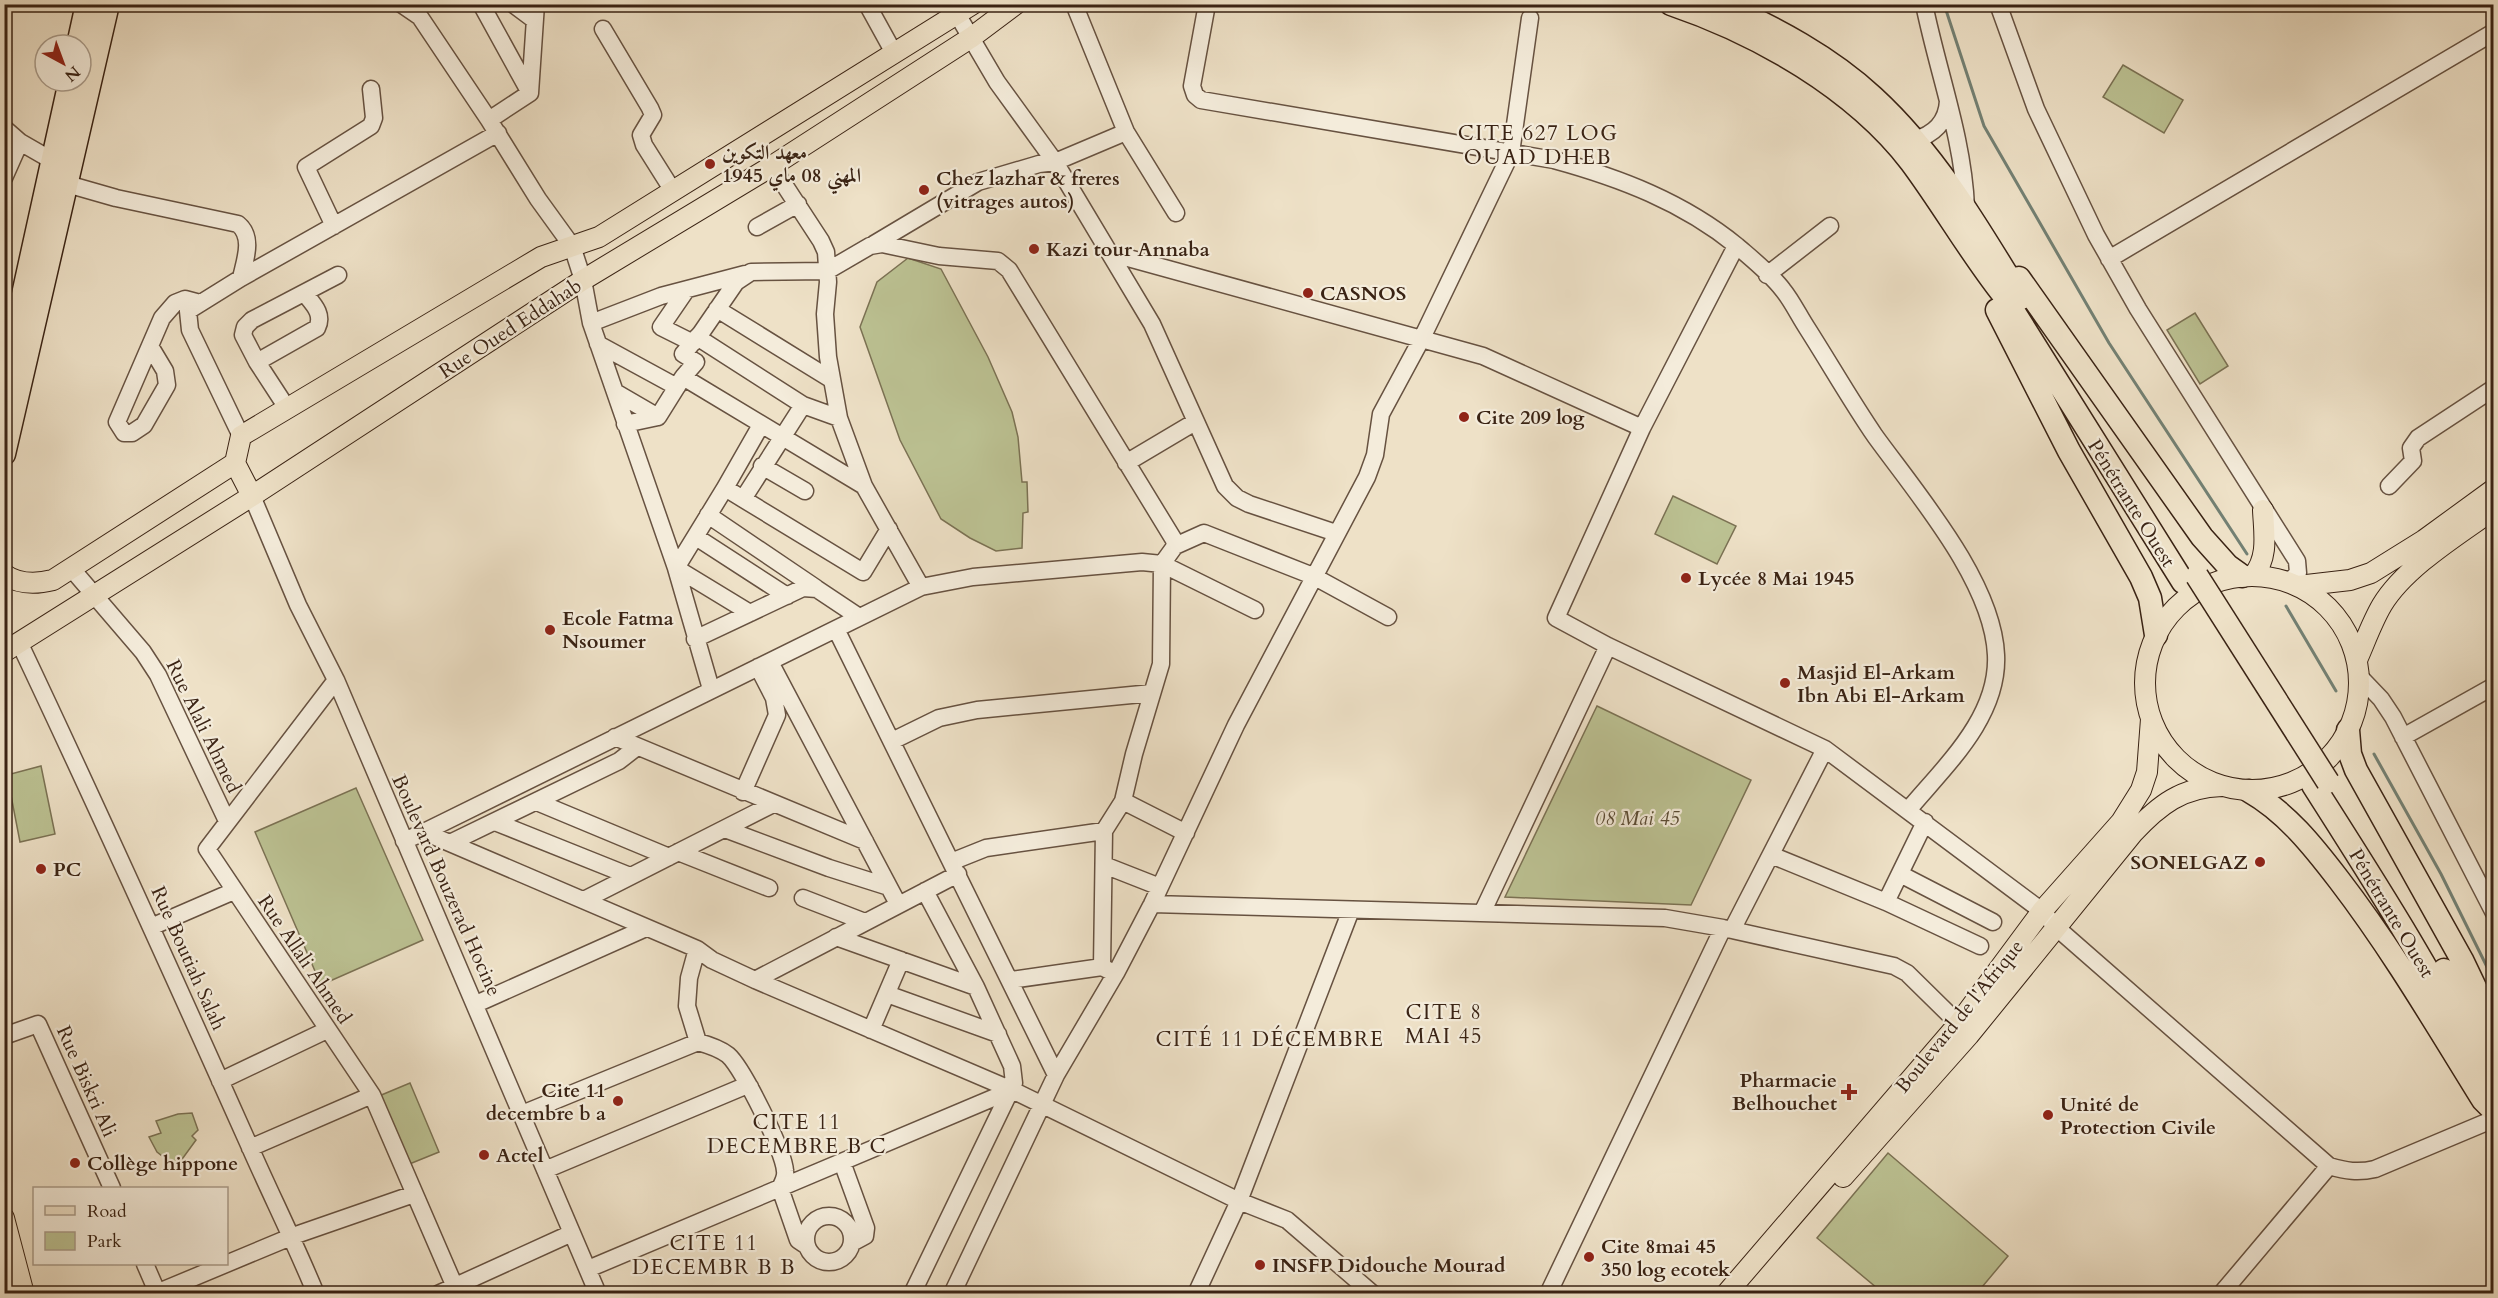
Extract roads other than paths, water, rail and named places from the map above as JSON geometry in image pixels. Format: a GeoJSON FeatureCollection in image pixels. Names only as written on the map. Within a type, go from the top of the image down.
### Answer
{"type":"FeatureCollection","features":[{"type":"Feature","properties":{"kind":"highway"},"geometry":{"type":"LineString","coordinates":[[81,33],[87,4]]}},
{"type":"Feature","properties":{"kind":"highway"},"geometry":{"type":"LineString","coordinates":[[4,454],[108,4]]}},
{"type":"Feature","properties":{"kind":"highway","name":"Pénétrante Ouest"},"geometry":{"type":"LineString","coordinates":[[1671,4],[1707,17],[1785,56],[1862,109],[1910,161],[1984,256]]}},
{"type":"Feature","properties":{"kind":"highway","name":"Pénétrante Ouest"},"geometry":{"type":"LineString","coordinates":[[1722,4],[1784,35],[1835,68],[1873,97],[1914,140],[1966,207],[1984,256],[2002,294],[2190,579],[2320,783],[2469,1046],[2493,1099]]}},
{"type":"Feature","properties":{"kind":"highway"},"geometry":{"type":"LineString","coordinates":[[4,381],[67,93]]}},
{"type":"Feature","properties":{"kind":"highway"},"geometry":{"type":"LineString","coordinates":[[1984,256],[2022,281],[2202,537],[2223,561],[2248,576]]}},
{"type":"Feature","properties":{"kind":"highway"},"geometry":{"type":"LineString","coordinates":[[1984,256],[2027,373],[2141,577],[2150,598],[2156,635]]}},
{"type":"Feature","properties":{"kind":"highway"},"geometry":{"type":"LineString","coordinates":[[2348,730],[2350,754],[2356,770],[2462,960],[2493,1027]]}},
{"type":"Feature","properties":{"kind":"highway","name":"Pénétrante Ouest"},"geometry":{"type":"LineString","coordinates":[[2320,783],[2405,903],[2493,1057]]}},
{"type":"Feature","properties":{"kind":"highway"},"geometry":{"type":"LineString","coordinates":[[2249,791],[2281,813],[2315,849],[2368,917],[2483,1101],[2493,1111]]}},
{"type":"Feature","properties":{"kind":"main road","name":"Rue Oued Eddahab"},"geometry":{"type":"LineString","coordinates":[[12,647],[252,496],[583,280],[772,166],[972,37],[1016,4]]}},
{"type":"Feature","properties":{"kind":"main road"},"geometry":{"type":"LineString","coordinates":[[252,496],[235,463],[241,436],[542,257],[599,237],[965,9]]}},
{"type":"Feature","properties":{"kind":"main road"},"geometry":{"type":"LineString","coordinates":[[4,574],[23,582],[38,584],[53,580],[235,463]]}},
{"type":"Feature","properties":{"kind":"main road"},"geometry":{"type":"LineString","coordinates":[[2294,584],[2319,599],[2336,616],[2349,637],[2358,668],[2358,698],[2348,730],[2335,751],[2318,768],[2304,777],[2274,788],[2249,791],[2222,786],[2198,777],[2178,761],[2162,742],[2151,719],[2145,698],[2148,655],[2156,635],[2171,612],[2192,595],[2216,582],[2248,576],[2294,584],[2350,580],[2371,573],[2424,540],[2493,489]]}},
{"type":"Feature","properties":{"kind":"main road"},"geometry":{"type":"LineString","coordinates":[[2358,668],[2382,604],[2433,552],[2493,509]]}},
{"type":"Feature","properties":{"kind":"main road"},"geometry":{"type":"LineString","coordinates":[[2248,576],[2260,566],[2264,555],[2263,510]]}},
{"type":"Feature","properties":{"kind":"main road","name":"Boulevard de l'Afrique"},"geometry":{"type":"LineString","coordinates":[[1740,1293],[1964,1029],[2042,911],[2132,807],[2141,790],[2146,772],[2151,719]]}},
{"type":"Feature","properties":{"kind":"main road","name":"Boulevard de l'Afrique"},"geometry":{"type":"LineString","coordinates":[[1726,1293],[2057,928],[2133,833],[2157,808],[2183,793],[2206,787],[2222,786]]}},
{"type":"Feature","properties":{"kind":"main road"},"geometry":{"type":"LineString","coordinates":[[4,1218],[24,1293]]}},
{"type":"Feature","properties":{"kind":"main road"},"geometry":{"type":"LineString","coordinates":[[4,1270],[10,1293]]}},
{"type":"Feature","properties":{"kind":"street"},"geometry":{"type":"LineString","coordinates":[[401,4],[420,17],[494,126],[538,199],[572,246],[583,280],[591,324],[676,568],[711,689]]}},
{"type":"Feature","properties":{"kind":"street"},"geometry":{"type":"LineString","coordinates":[[481,4],[530,93]]}},
{"type":"Feature","properties":{"kind":"street"},"geometry":{"type":"LineString","coordinates":[[241,436],[190,330],[188,311],[334,226],[494,126],[530,93],[534,12],[513,4]]}},
{"type":"Feature","properties":{"kind":"street"},"geometry":{"type":"LineString","coordinates":[[867,4],[894,52]]}},
{"type":"Feature","properties":{"kind":"street"},"geometry":{"type":"LineString","coordinates":[[1074,4],[1126,132],[1176,213]]}},
{"type":"Feature","properties":{"kind":"street"},"geometry":{"type":"LineString","coordinates":[[1206,4],[1192,86],[1196,95],[1201,99],[1511,153],[1582,168],[1648,190],[1681,208],[1736,246],[1783,290],[1875,435],[1953,547],[1977,589],[1993,631],[1997,656],[1994,682],[1985,710],[1968,737],[1909,809]]}},
{"type":"Feature","properties":{"kind":"street"},"geometry":{"type":"LineString","coordinates":[[1924,4],[1948,97],[1964,174],[1966,207]]}},
{"type":"Feature","properties":{"kind":"street"},"geometry":{"type":"LineString","coordinates":[[1998,4],[2036,109],[2109,259],[2263,510],[2297,561],[2298,573],[2294,584]]}},
{"type":"Feature","properties":{"kind":"street"},"geometry":{"type":"LineString","coordinates":[[965,9],[972,37],[997,82],[1055,162],[1152,324],[1225,486],[1236,498],[1336,533]]}},
{"type":"Feature","properties":{"kind":"street"},"geometry":{"type":"LineString","coordinates":[[951,1293],[1109,970],[1152,904],[1236,725],[1371,466],[1375,455],[1381,414],[1422,338],[1511,153],[1530,18]]}},
{"type":"Feature","properties":{"kind":"street"},"geometry":{"type":"LineString","coordinates":[[603,29],[650,108],[653,115],[641,135],[644,146],[673,191]]}},
{"type":"Feature","properties":{"kind":"street"},"geometry":{"type":"LineString","coordinates":[[2109,259],[2370,107],[2493,32]]}},
{"type":"Feature","properties":{"kind":"street"},"geometry":{"type":"LineString","coordinates":[[334,226],[306,167],[371,126],[374,118],[371,89]]}},
{"type":"Feature","properties":{"kind":"street"},"geometry":{"type":"LineString","coordinates":[[1914,140],[1936,129],[1946,114],[1948,97]]}},
{"type":"Feature","properties":{"kind":"street"},"geometry":{"type":"LineString","coordinates":[[4,128],[20,142],[53,161]]}},
{"type":"Feature","properties":{"kind":"street"},"geometry":{"type":"LineString","coordinates":[[591,324],[661,296],[751,272],[826,271],[978,182],[1055,162],[1126,132]]}},
{"type":"Feature","properties":{"kind":"street"},"geometry":{"type":"LineString","coordinates":[[4,178],[20,142]]}},
{"type":"Feature","properties":{"kind":"street"},"geometry":{"type":"LineString","coordinates":[[772,166],[798,204],[826,252],[825,314],[832,380],[839,418],[864,486],[921,587]]}},
{"type":"Feature","properties":{"kind":"street"},"geometry":{"type":"LineString","coordinates":[[67,184],[116,198],[238,224],[245,230],[248,241],[242,278]]}},
{"type":"Feature","properties":{"kind":"street"},"geometry":{"type":"LineString","coordinates":[[757,227],[798,204]]}},
{"type":"Feature","properties":{"kind":"street"},"geometry":{"type":"LineString","coordinates":[[1767,275],[1830,226]]}},
{"type":"Feature","properties":{"kind":"street"},"geometry":{"type":"LineString","coordinates":[[870,246],[882,244],[939,256],[1003,264],[1009,270],[1174,540],[1175,546]]}},
{"type":"Feature","properties":{"kind":"street"},"geometry":{"type":"LineString","coordinates":[[1736,246],[1642,428],[1556,618],[1608,646],[1825,749],[1909,809],[2042,911],[2057,928],[2329,1166],[2348,1172],[2375,1169],[2493,1119]]}},
{"type":"Feature","properties":{"kind":"street"},"geometry":{"type":"LineString","coordinates":[[1113,259],[1121,256],[1483,356],[1642,428]]}},
{"type":"Feature","properties":{"kind":"street"},"geometry":{"type":"LineString","coordinates":[[625,424],[658,417],[696,362],[683,354],[736,282],[751,272]]}},
{"type":"Feature","properties":{"kind":"street"},"geometry":{"type":"LineString","coordinates":[[287,408],[257,362],[243,335],[244,327],[338,275]]}},
{"type":"Feature","properties":{"kind":"street"},"geometry":{"type":"LineString","coordinates":[[692,288],[720,304],[832,380]]}},
{"type":"Feature","properties":{"kind":"street"},"geometry":{"type":"LineString","coordinates":[[692,288],[661,327],[695,340],[804,405],[839,418]]}},
{"type":"Feature","properties":{"kind":"street"},"geometry":{"type":"LineString","coordinates":[[257,362],[317,327],[320,321],[318,310],[305,294]]}},
{"type":"Feature","properties":{"kind":"street"},"geometry":{"type":"LineString","coordinates":[[150,346],[165,371],[167,385],[144,425],[132,433],[124,434],[117,422],[162,318],[175,303],[184,299],[200,303]]}},
{"type":"Feature","properties":{"kind":"street"},"geometry":{"type":"LineString","coordinates":[[598,344],[680,382],[760,425],[864,486]]}},
{"type":"Feature","properties":{"kind":"street"},"geometry":{"type":"LineString","coordinates":[[2389,486],[2413,461],[2411,448],[2418,438],[2493,388]]}},
{"type":"Feature","properties":{"kind":"street"},"geometry":{"type":"LineString","coordinates":[[615,392],[658,417]]}},
{"type":"Feature","properties":{"kind":"street"},"geometry":{"type":"LineString","coordinates":[[743,499],[762,466],[804,405]]}},
{"type":"Feature","properties":{"kind":"street"},"geometry":{"type":"LineString","coordinates":[[1126,463],[1195,422]]}},
{"type":"Feature","properties":{"kind":"street"},"geometry":{"type":"LineString","coordinates":[[676,568],[760,425]]}},
{"type":"Feature","properties":{"kind":"street"},"geometry":{"type":"LineString","coordinates":[[762,466],[805,491]]}},
{"type":"Feature","properties":{"kind":"street"},"geometry":{"type":"LineString","coordinates":[[725,488],[863,572],[889,529]]}},
{"type":"Feature","properties":{"kind":"street","name":"Boulevard Bouzerad Hocine"},"geometry":{"type":"LineString","coordinates":[[252,496],[298,605],[336,680],[598,1293]]}},
{"type":"Feature","properties":{"kind":"street"},"geometry":{"type":"LineString","coordinates":[[708,515],[859,617]]}},
{"type":"Feature","properties":{"kind":"street"},"geometry":{"type":"LineString","coordinates":[[1109,970],[1104,831],[1123,801],[1134,754],[1161,664],[1162,564],[1175,546],[1204,533],[1313,576],[1388,617]]}},
{"type":"Feature","properties":{"kind":"street"},"geometry":{"type":"LineString","coordinates":[[696,537],[787,596]]}},
{"type":"Feature","properties":{"kind":"street"},"geometry":{"type":"LineString","coordinates":[[404,841],[921,587],[973,577],[1142,562],[1162,564],[1255,610]]}},
{"type":"Feature","properties":{"kind":"street","name":"Rue Alali Ahmed"},"geometry":{"type":"LineString","coordinates":[[71,568],[142,652],[158,675],[227,821]]}},
{"type":"Feature","properties":{"kind":"street"},"geometry":{"type":"LineString","coordinates":[[676,568],[750,613]]}},
{"type":"Feature","properties":{"kind":"street"},"geometry":{"type":"LineString","coordinates":[[695,639],[803,588],[817,589]]}},
{"type":"Feature","properties":{"kind":"street"},"geometry":{"type":"LineString","coordinates":[[836,629],[1056,1075]]}},
{"type":"Feature","properties":{"kind":"street"},"geometry":{"type":"LineString","coordinates":[[1482,913],[1608,646]]}},
{"type":"Feature","properties":{"kind":"street","name":"Rue Boutiah Salah"},"geometry":{"type":"LineString","coordinates":[[12,647],[108,830],[250,1148],[293,1236],[316,1293]]}},
{"type":"Feature","properties":{"kind":"street"},"geometry":{"type":"LineString","coordinates":[[743,792],[777,715],[764,664]]}},
{"type":"Feature","properties":{"kind":"street"},"geometry":{"type":"LineString","coordinates":[[764,664],[865,841],[898,904]]}},
{"type":"Feature","properties":{"kind":"street"},"geometry":{"type":"LineString","coordinates":[[2358,668],[2381,699],[2403,736],[2493,913]]}},
{"type":"Feature","properties":{"kind":"street","name":"Rue Allali Ahmed"},"geometry":{"type":"LineString","coordinates":[[336,680],[207,849],[372,1095],[455,1287]]}},
{"type":"Feature","properties":{"kind":"street"},"geometry":{"type":"LineString","coordinates":[[2403,736],[2493,686]]}},
{"type":"Feature","properties":{"kind":"street"},"geometry":{"type":"LineString","coordinates":[[892,741],[939,718],[977,710],[1152,693]]}},
{"type":"Feature","properties":{"kind":"street"},"geometry":{"type":"LineString","coordinates":[[615,737],[865,841]]}},
{"type":"Feature","properties":{"kind":"street"},"geometry":{"type":"LineString","coordinates":[[450,843],[619,761],[637,747]]}},
{"type":"Feature","properties":{"kind":"street"},"geometry":{"type":"LineString","coordinates":[[1548,1293],[1728,929],[1771,855],[1825,749]]}},
{"type":"Feature","properties":{"kind":"street"},"geometry":{"type":"LineString","coordinates":[[1123,801],[1186,833]]}},
{"type":"Feature","properties":{"kind":"street"},"geometry":{"type":"LineString","coordinates":[[537,802],[674,855],[768,888]]}},
{"type":"Feature","properties":{"kind":"street"},"geometry":{"type":"LineString","coordinates":[[584,900],[774,804]]}},
{"type":"Feature","properties":{"kind":"street"},"geometry":{"type":"LineString","coordinates":[[495,822],[630,876]]}},
{"type":"Feature","properties":{"kind":"street"},"geometry":{"type":"LineString","coordinates":[[1886,902],[1925,822]]}},
{"type":"Feature","properties":{"kind":"street"},"geometry":{"type":"LineString","coordinates":[[725,829],[829,868],[889,887]]}},
{"type":"Feature","properties":{"kind":"street"},"geometry":{"type":"LineString","coordinates":[[755,980],[925,891],[986,848],[1104,831]]}},
{"type":"Feature","properties":{"kind":"street"},"geometry":{"type":"LineString","coordinates":[[424,832],[697,949],[712,960],[755,980],[1012,1090],[1239,1201],[1287,1220],[1373,1293]]}},
{"type":"Feature","properties":{"kind":"street"},"geometry":{"type":"LineString","coordinates":[[1771,855],[1886,902],[1980,946]]}},
{"type":"Feature","properties":{"kind":"street"},"geometry":{"type":"LineString","coordinates":[[1104,865],[1160,887]]}},
{"type":"Feature","properties":{"kind":"street"},"geometry":{"type":"LineString","coordinates":[[1900,874],[1993,922]]}},
{"type":"Feature","properties":{"kind":"street"},"geometry":{"type":"LineString","coordinates":[[151,927],[234,891]]}},
{"type":"Feature","properties":{"kind":"street"},"geometry":{"type":"LineString","coordinates":[[912,1293],[1014,1083],[1012,1066],[998,1034],[925,891]]}},
{"type":"Feature","properties":{"kind":"street"},"geometry":{"type":"LineString","coordinates":[[803,898],[865,922]]}},
{"type":"Feature","properties":{"kind":"street"},"geometry":{"type":"LineString","coordinates":[[1152,904],[1665,918],[1728,929],[1894,966],[1907,973],[1964,1029]]}},
{"type":"Feature","properties":{"kind":"street"},"geometry":{"type":"LineString","coordinates":[[1196,1293],[1239,1201],[1351,910]]}},
{"type":"Feature","properties":{"kind":"street"},"geometry":{"type":"LineString","coordinates":[[476,1004],[646,928]]}},
{"type":"Feature","properties":{"kind":"street"},"geometry":{"type":"LineString","coordinates":[[836,937],[976,987]]}},
{"type":"Feature","properties":{"kind":"street"},"geometry":{"type":"LineString","coordinates":[[697,949],[689,978],[687,1006],[698,1042]]}},
{"type":"Feature","properties":{"kind":"street"},"geometry":{"type":"LineString","coordinates":[[871,1030],[901,960]]}},
{"type":"Feature","properties":{"kind":"street"},"geometry":{"type":"LineString","coordinates":[[1011,980],[1109,970]]}},
{"type":"Feature","properties":{"kind":"street"},"geometry":{"type":"LineString","coordinates":[[887,994],[998,1034]]}},
{"type":"Feature","properties":{"kind":"street","name":"Rue Biskri Ali"},"geometry":{"type":"LineString","coordinates":[[4,1036],[38,1024],[111,1187]]}},
{"type":"Feature","properties":{"kind":"street"},"geometry":{"type":"LineString","coordinates":[[220,1081],[327,1030]]}},
{"type":"Feature","properties":{"kind":"street"},"geometry":{"type":"LineString","coordinates":[[522,1114],[698,1042],[713,1046],[729,1056],[750,1087],[783,1161],[784,1179],[780,1188],[798,1240],[807,1246],[814,1257],[832,1263],[848,1254],[852,1243],[850,1228],[845,1222],[832,1216],[824,1216],[811,1224],[806,1238],[807,1246]]}},
{"type":"Feature","properties":{"kind":"street"},"geometry":{"type":"LineString","coordinates":[[545,1170],[745,1086],[750,1087]]}},
{"type":"Feature","properties":{"kind":"street"},"geometry":{"type":"LineString","coordinates":[[588,1269],[1012,1090]]}},
{"type":"Feature","properties":{"kind":"street"},"geometry":{"type":"LineString","coordinates":[[250,1148],[372,1095]]}},
{"type":"Feature","properties":{"kind":"street"},"geometry":{"type":"LineString","coordinates":[[842,1162],[866,1228],[866,1236],[852,1243]]}},
{"type":"Feature","properties":{"kind":"street"},"geometry":{"type":"LineString","coordinates":[[2221,1293],[2329,1166]]}},
{"type":"Feature","properties":{"kind":"street"},"geometry":{"type":"LineString","coordinates":[[228,1263],[293,1236],[414,1194]]}},
{"type":"Feature","properties":{"kind":"street"},"geometry":{"type":"LineString","coordinates":[[438,1293],[572,1233]]}},
{"type":"Feature","properties":{"kind":"street"},"geometry":{"type":"LineString","coordinates":[[146,1265],[157,1293],[224,1265]]}},
{"type":"Feature","properties":{"kind":"waterway"},"geometry":{"type":"LineString","coordinates":[[1944,4],[1984,126],[2109,343],[2247,554]]}},
{"type":"Feature","properties":{"kind":"waterway"},"geometry":{"type":"LineString","coordinates":[[2286,606],[2336,691]]}},
{"type":"Feature","properties":{"kind":"waterway"},"geometry":{"type":"LineString","coordinates":[[2374,754],[2441,874],[2494,981]]}},
{"type":"Feature","properties":{"kind":"place","name":"معهد التكوين المهني 08 ماي 1945"},"geometry":{"type":"Point","coordinates":[710,164]}},
{"type":"Feature","properties":{"kind":"place","name":"Chez lazhar & freres (vitrages autos)"},"geometry":{"type":"Point","coordinates":[924,190]}},
{"type":"Feature","properties":{"kind":"place","name":"Kazi tour Annaba"},"geometry":{"type":"Point","coordinates":[1034,249]}},
{"type":"Feature","properties":{"kind":"place","name":"CASNOS"},"geometry":{"type":"Point","coordinates":[1308,293]}},
{"type":"Feature","properties":{"kind":"place","name":"Cite 209 log"},"geometry":{"type":"Point","coordinates":[1464,417]}},
{"type":"Feature","properties":{"kind":"place","name":"Lycée 8 Mai 1945"},"geometry":{"type":"Point","coordinates":[1686,578]}},
{"type":"Feature","properties":{"kind":"place","name":"Ecole Fatma Nsoumer"},"geometry":{"type":"Point","coordinates":[550,630]}},
{"type":"Feature","properties":{"kind":"place","name":"Masjid El-Arkam Ibn Abi El-Arkam"},"geometry":{"type":"Point","coordinates":[1785,683]}},
{"type":"Feature","properties":{"kind":"place","name":"SONELGAZ"},"geometry":{"type":"Point","coordinates":[2260,862]}},
{"type":"Feature","properties":{"kind":"place","name":"PC"},"geometry":{"type":"Point","coordinates":[41,869]}},
{"type":"Feature","properties":{"kind":"place","name":"Pharmacie Belhouchet"},"geometry":{"type":"Point","coordinates":[1849,1092]}},
{"type":"Feature","properties":{"kind":"place","name":"Cite 11 decembre b a"},"geometry":{"type":"Point","coordinates":[618,1101]}},
{"type":"Feature","properties":{"kind":"place","name":"Unité de Protection Civile"},"geometry":{"type":"Point","coordinates":[2048,1115]}},
{"type":"Feature","properties":{"kind":"place","name":"Actel"},"geometry":{"type":"Point","coordinates":[484,1155]}},
{"type":"Feature","properties":{"kind":"place","name":"Collège hippone"},"geometry":{"type":"Point","coordinates":[75,1163]}},
{"type":"Feature","properties":{"kind":"place","name":"Cite 8mai 45 350 log ecotek"},"geometry":{"type":"Point","coordinates":[1589,1257]}},
{"type":"Feature","properties":{"kind":"place","name":"INSFP Didouche Mourad"},"geometry":{"type":"Point","coordinates":[1260,1265]}},
{"type":"Feature","properties":{"kind":"district","name":"CITE 627 LOG OUAD DHEB"},"geometry":{"type":"Point","coordinates":[1538,145]}},
{"type":"Feature","properties":{"kind":"district","name":"CITE 8 MAI 45"},"geometry":{"type":"Point","coordinates":[1444,1024]}},
{"type":"Feature","properties":{"kind":"district","name":"CITÉ 11 DÉCEMBRE"},"geometry":{"type":"Point","coordinates":[1270,1039]}},
{"type":"Feature","properties":{"kind":"district","name":"CITE 11 DECEMBRE B C"},"geometry":{"type":"Point","coordinates":[797,1134]}},
{"type":"Feature","properties":{"kind":"district","name":"CITE 11 DECEMBR B B"},"geometry":{"type":"Point","coordinates":[714,1255]}},
{"type":"Feature","properties":{"kind":"park label","name":"08 Mai 45"},"geometry":{"type":"Point","coordinates":[1637,818]}}]}
